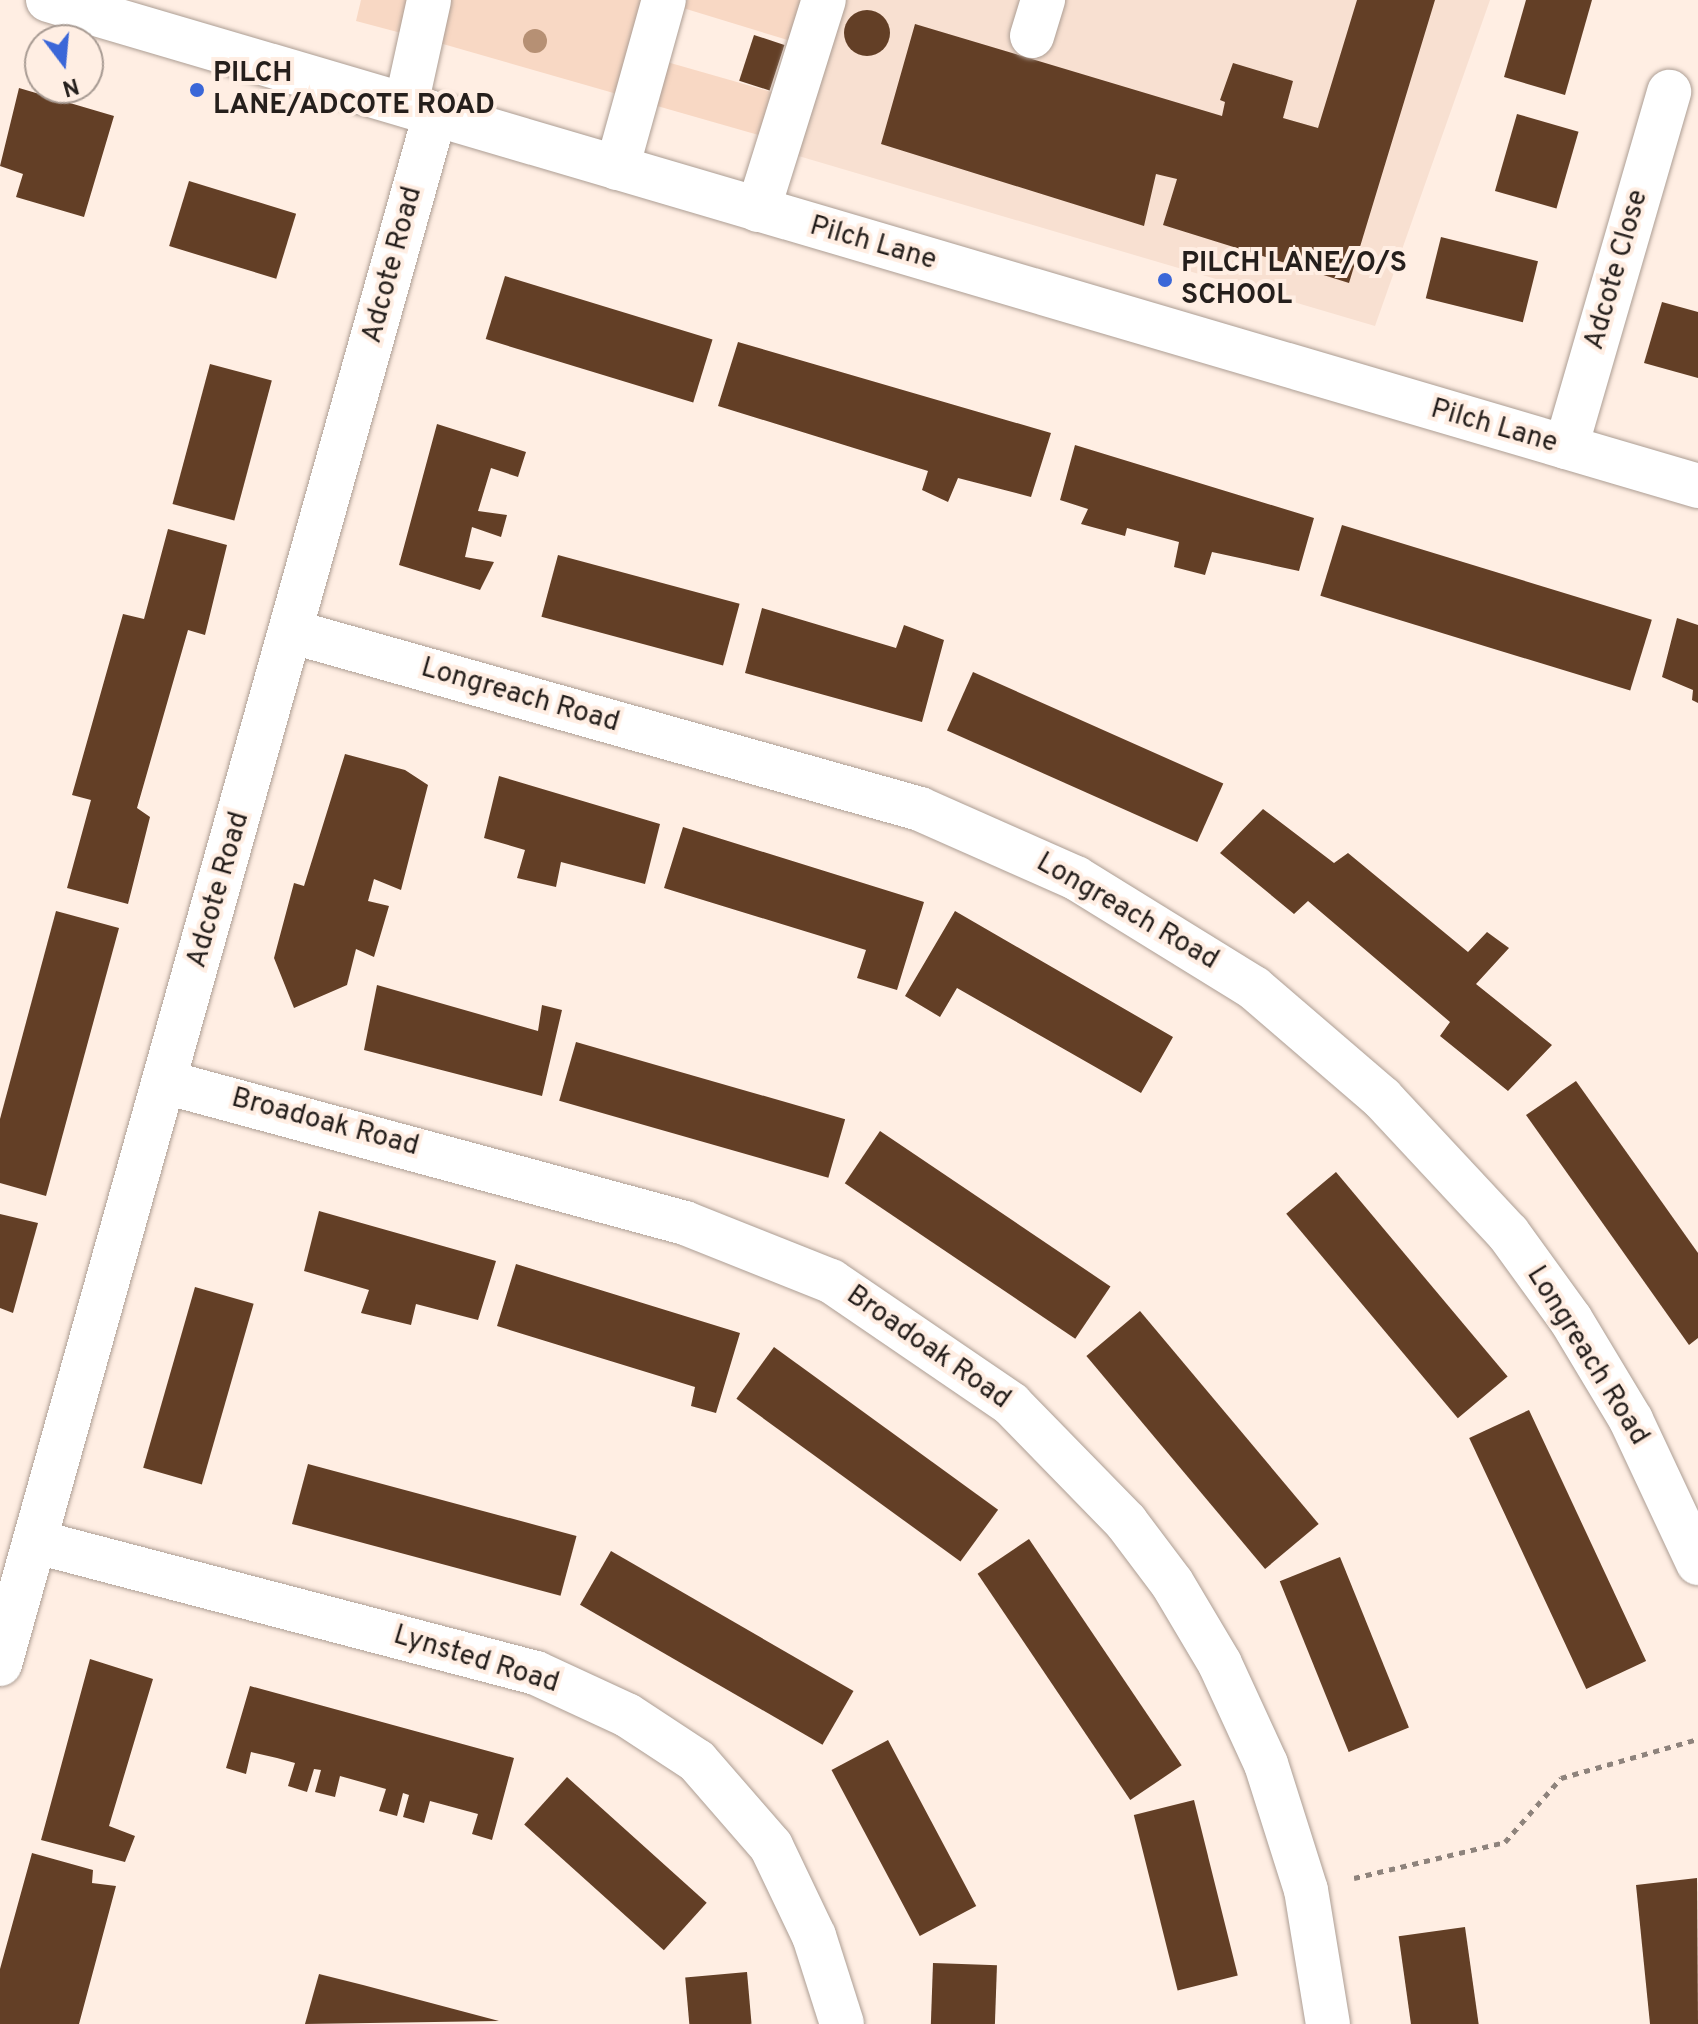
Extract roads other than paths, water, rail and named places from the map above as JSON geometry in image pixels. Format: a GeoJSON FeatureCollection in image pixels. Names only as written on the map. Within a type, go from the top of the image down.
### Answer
{"type":"FeatureCollection","features":[{"type":"Feature","properties":{"kind":"street","name":"Pilch Lane"},"geometry":{"type":"LineString","coordinates":[[48,0],[1698,486]]}},
{"type":"Feature","properties":{"kind":"street","name":"Adcote Road"},"geometry":{"type":"LineString","coordinates":[[0,1664],[293,632],[420,109],[429,0]]}},
{"type":"Feature","properties":{"kind":"street"},"geometry":{"type":"LineString","coordinates":[[617,168],[664,0]]}},
{"type":"Feature","properties":{"kind":"street"},"geometry":{"type":"LineString","coordinates":[[758,210],[824,0]]}},
{"type":"Feature","properties":{"kind":"street","name":"Adcote Close"},"geometry":{"type":"LineString","coordinates":[[1566,447],[1669,92]]}},
{"type":"Feature","properties":{"kind":"street","name":"Longreach Road"},"geometry":{"type":"LineString","coordinates":[[293,632],[920,809],[1076,878],[1254,988],[1339,1057],[1420,1135],[1515,1243],[1571,1320],[1631,1420],[1698,1563]]}},
{"type":"Feature","properties":{"kind":"street","name":"Broadoak Road"},"geometry":{"type":"LineString","coordinates":[[165,1082],[685,1223],[831,1281],[905,1328],[1011,1404],[1071,1460],[1172,1583],[1220,1664],[1266,1764],[1306,1890],[1328,2024]]}},
{"type":"Feature","properties":{"kind":"street","name":"Lynsted Road"},"geometry":{"type":"LineString","coordinates":[[37,1542],[536,1673],[627,1715],[697,1761],[771,1846],[814,1936],[842,2024]]}},
{"type":"Feature","properties":{"kind":"place","name":"PILCH LANE/ADCOTE ROAD"},"geometry":{"type":"Point","coordinates":[197,90]}},
{"type":"Feature","properties":{"kind":"place","name":"PILCH LANE/O/S SCHOOL"},"geometry":{"type":"Point","coordinates":[1165,280]}}]}
